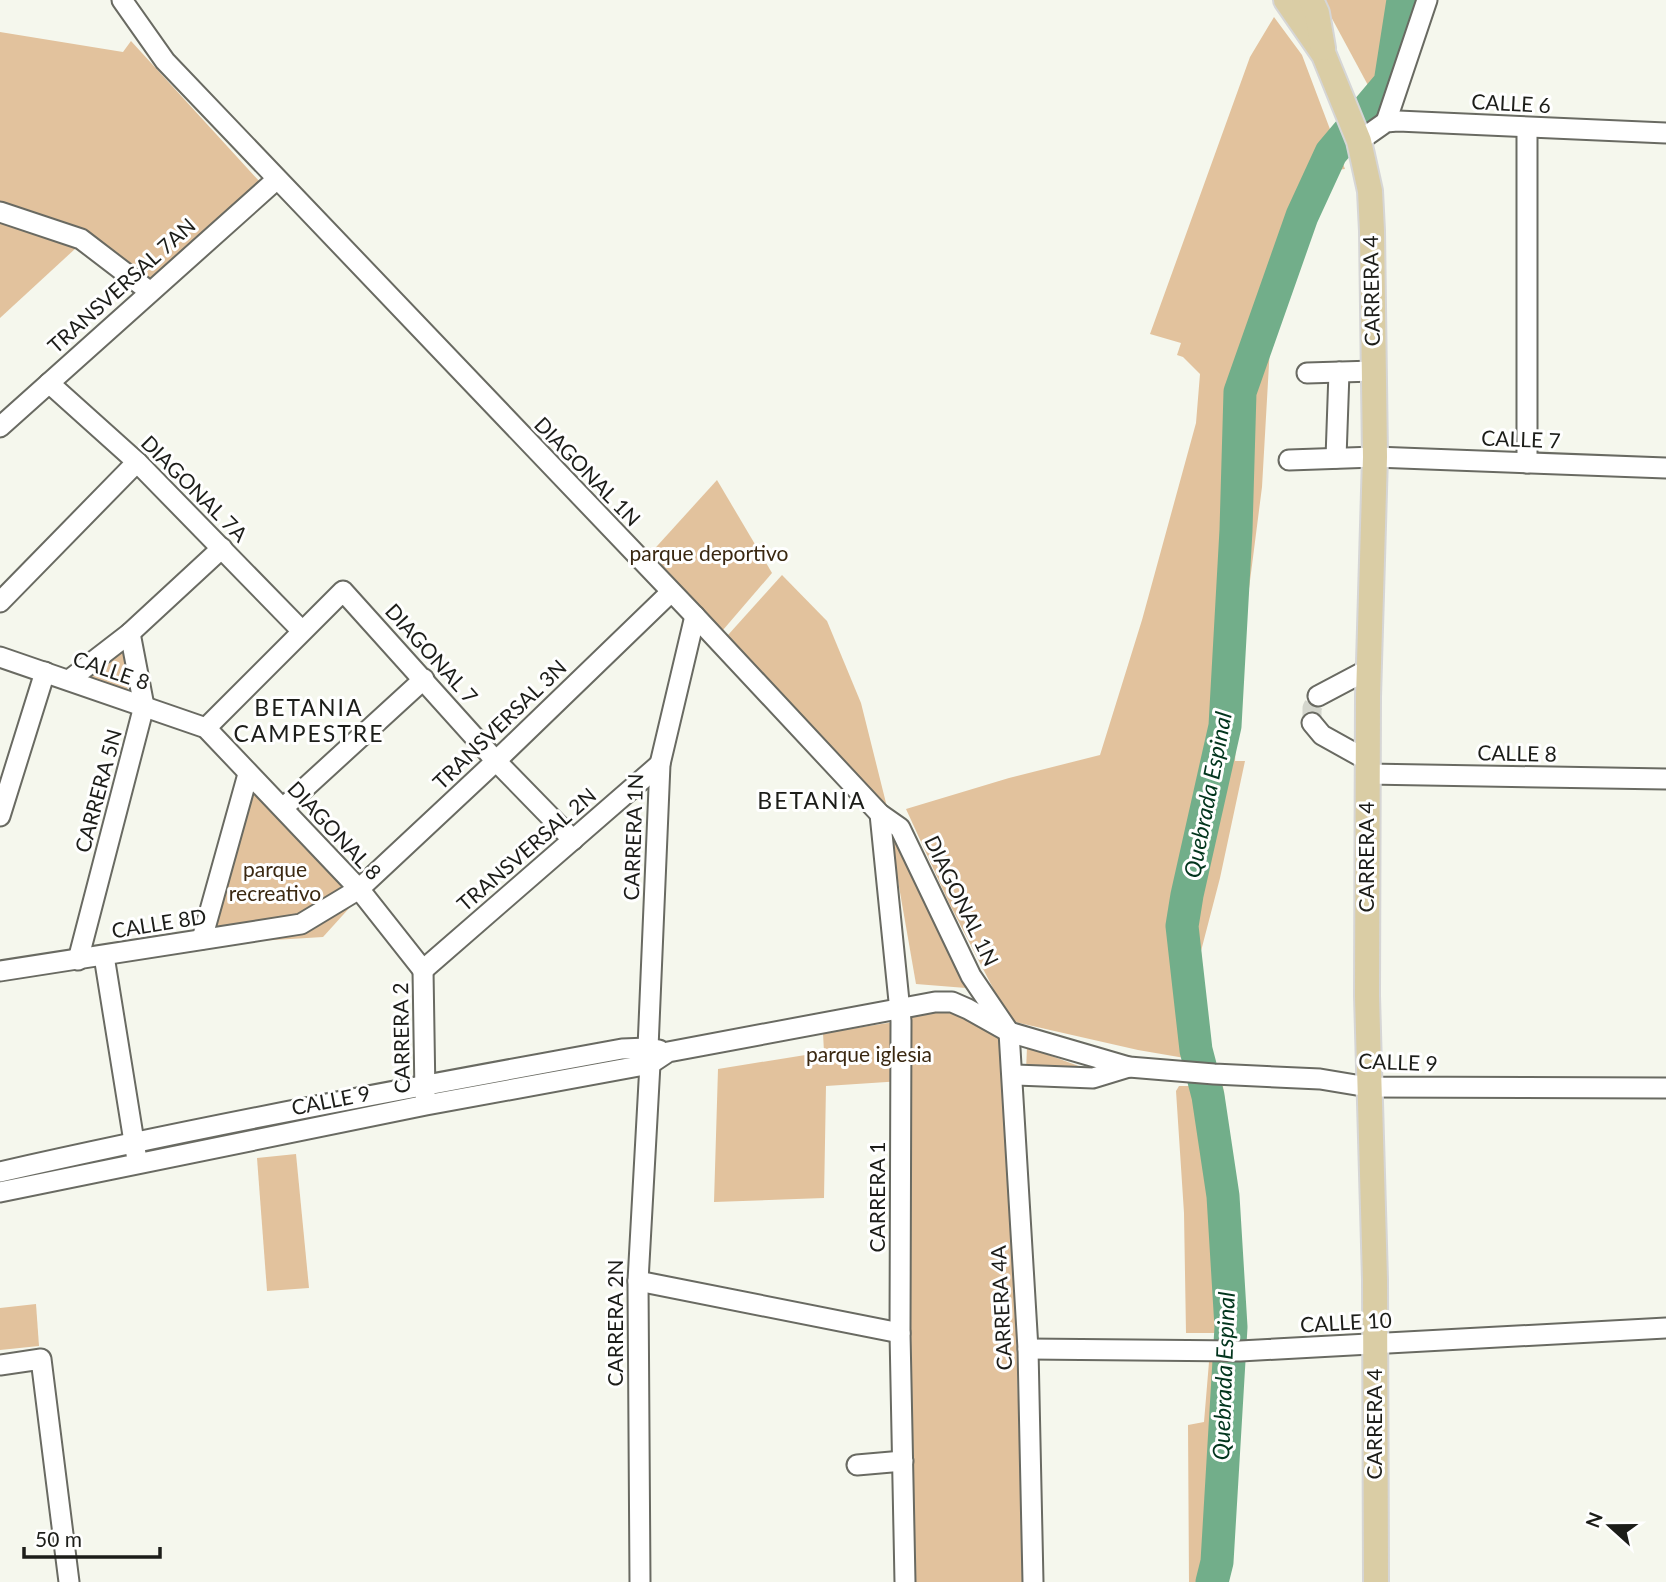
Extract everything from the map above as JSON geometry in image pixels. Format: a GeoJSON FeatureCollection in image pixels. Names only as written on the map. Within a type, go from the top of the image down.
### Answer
{"type":"FeatureCollection","features":[{"type":"Feature","properties":{"kind":"main road"},"geometry":{"type":"LineString","coordinates":[[1286,0],[1324,57]]}},
{"type":"Feature","properties":{"kind":"main road"},"geometry":{"type":"LineString","coordinates":[[1311,0],[1317,13],[1324,57]]}},
{"type":"Feature","properties":{"kind":"main road","name":"CARRERA 4"},"geometry":{"type":"LineString","coordinates":[[1324,57],[1358,138],[1370,191],[1375,457],[1367,767],[1368,1087],[1375,1280],[1376,1582]]}},
{"type":"Feature","properties":{"kind":"street","name":"DIAGONAL 1N"},"geometry":{"type":"LineString","coordinates":[[122,0],[165,61],[276,180],[695,616],[880,814],[900,828],[971,976],[1009,1032]]}},
{"type":"Feature","properties":{"kind":"street"},"geometry":{"type":"LineString","coordinates":[[1358,138],[1386,122],[1427,0]]}},
{"type":"Feature","properties":{"kind":"street","name":"CALLE 6"},"geometry":{"type":"LineString","coordinates":[[1386,122],[1666,133]]}},
{"type":"Feature","properties":{"kind":"street"},"geometry":{"type":"LineString","coordinates":[[1527,128],[1527,463]]}},
{"type":"Feature","properties":{"kind":"street","name":"TRANSVERSAL 7AN"},"geometry":{"type":"LineString","coordinates":[[0,426],[276,180]]}},
{"type":"Feature","properties":{"kind":"street"},"geometry":{"type":"LineString","coordinates":[[0,212],[81,239],[149,291]]}},
{"type":"Feature","properties":{"kind":"street"},"geometry":{"type":"LineString","coordinates":[[1307,373],[1374,371]]}},
{"type":"Feature","properties":{"kind":"street"},"geometry":{"type":"LineString","coordinates":[[1336,458],[1339,372]]}},
{"type":"Feature","properties":{"kind":"street","name":"DIAGONAL 7A"},"geometry":{"type":"LineString","coordinates":[[48,383],[137,462],[302,631]]}},
{"type":"Feature","properties":{"kind":"street","name":"CALLE 7"},"geometry":{"type":"LineString","coordinates":[[1289,460],[1375,457],[1666,468]]}},
{"type":"Feature","properties":{"kind":"street"},"geometry":{"type":"LineString","coordinates":[[0,602],[137,462]]}},
{"type":"Feature","properties":{"kind":"street"},"geometry":{"type":"LineString","coordinates":[[69,680],[130,632],[222,548]]}},
{"type":"Feature","properties":{"kind":"street","name":"DIAGONAL 7"},"geometry":{"type":"LineString","coordinates":[[302,631],[343,591],[496,761],[573,840]]}},
{"type":"Feature","properties":{"kind":"street","name":"TRANSVERSAL 3N"},"geometry":{"type":"LineString","coordinates":[[359,889],[671,592]]}},
{"type":"Feature","properties":{"kind":"street","name":"CARRERA 1N"},"geometry":{"type":"LineString","coordinates":[[655,1055],[660,764],[695,616]]}},
{"type":"Feature","properties":{"kind":"street"},"geometry":{"type":"LineString","coordinates":[[206,728],[302,631]]}},
{"type":"Feature","properties":{"kind":"street","name":"CARRERA 5N"},"geometry":{"type":"LineString","coordinates":[[78,960],[144,706],[130,632]]}},
{"type":"Feature","properties":{"kind":"street","name":"CALLE 8"},"geometry":{"type":"LineString","coordinates":[[0,657],[206,728]]}},
{"type":"Feature","properties":{"kind":"street"},"geometry":{"type":"LineString","coordinates":[[1318,696],[1369,669]]}},
{"type":"Feature","properties":{"kind":"street"},"geometry":{"type":"LineString","coordinates":[[0,816],[45,672]]}},
{"type":"Feature","properties":{"kind":"street"},"geometry":{"type":"LineString","coordinates":[[283,808],[424,679]]}},
{"type":"Feature","properties":{"kind":"street"},"geometry":{"type":"LineString","coordinates":[[1312,723],[1322,735],[1367,767]]}},
{"type":"Feature","properties":{"kind":"street","name":"DIAGONAL 8"},"geometry":{"type":"LineString","coordinates":[[206,728],[359,889],[423,970]]}},
{"type":"Feature","properties":{"kind":"street","name":"TRANSVERSAL 2N"},"geometry":{"type":"LineString","coordinates":[[423,970],[660,764]]}},
{"type":"Feature","properties":{"kind":"street","name":"CALLE 8"},"geometry":{"type":"LineString","coordinates":[[1367,767],[1666,779]]}},
{"type":"Feature","properties":{"kind":"street"},"geometry":{"type":"LineString","coordinates":[[202,939],[248,774]]}},
{"type":"Feature","properties":{"kind":"street","name":"CARRERA 1"},"geometry":{"type":"LineString","coordinates":[[880,814],[900,1008],[900,1333],[905,1582]]}},
{"type":"Feature","properties":{"kind":"street","name":"CALLE 8D"},"geometry":{"type":"LineString","coordinates":[[0,971],[300,924],[359,889]]}},
{"type":"Feature","properties":{"kind":"street"},"geometry":{"type":"LineString","coordinates":[[104,956],[137,1162]]}},
{"type":"Feature","properties":{"kind":"street","name":"CARRERA 2"},"geometry":{"type":"LineString","coordinates":[[423,970],[426,1105]]}},
{"type":"Feature","properties":{"kind":"street","name":"CALLE 9"},"geometry":{"type":"LineString","coordinates":[[0,1192],[655,1055],[935,1002],[952,1002],[1009,1032],[1129,1067],[1320,1079],[1368,1087],[1666,1088]]}},
{"type":"Feature","properties":{"kind":"street","name":"CARRERA 4A"},"geometry":{"type":"LineString","coordinates":[[1009,1032],[1028,1349],[1033,1582]]}},
{"type":"Feature","properties":{"kind":"street","name":"CALLE 9"},"geometry":{"type":"LineString","coordinates":[[0,1172],[134,1141],[622,1049],[655,1055]]}},
{"type":"Feature","properties":{"kind":"street","name":"CARRERA 2N"},"geometry":{"type":"LineString","coordinates":[[640,1582],[638,1281],[655,1055]]}},
{"type":"Feature","properties":{"kind":"street","name":"CALLE 9"},"geometry":{"type":"LineString","coordinates":[[1013,1075],[1093,1078],[1129,1067]]}},
{"type":"Feature","properties":{"kind":"street"},"geometry":{"type":"LineString","coordinates":[[638,1281],[900,1333]]}},
{"type":"Feature","properties":{"kind":"street","name":"CALLE 10"},"geometry":{"type":"LineString","coordinates":[[1028,1349],[1240,1351],[1666,1328]]}},
{"type":"Feature","properties":{"kind":"street"},"geometry":{"type":"LineString","coordinates":[[0,1364],[41,1359],[71,1582]]}},
{"type":"Feature","properties":{"kind":"street"},"geometry":{"type":"LineString","coordinates":[[857,1465],[904,1461]]}},
{"type":"Feature","properties":{"kind":"green space"},"geometry":{"type":"Polygon","coordinates":[[[1322,0],[1396,0],[1383,69],[1370,89],[1322,0]]]}},
{"type":"Feature","properties":{"kind":"green space"},"geometry":{"type":"Polygon","coordinates":[[[1274,17],[1302,55],[1345,169],[1328,171],[1289,268],[1271,329],[1262,487],[1241,651],[1235,761],[1245,761],[1201,951],[1208,1062],[1138,1050],[1010,1021],[949,903],[906,809],[1009,778],[1100,755],[1142,620],[1196,423],[1200,374],[1183,357],[1177,355],[1181,343],[1150,334],[1250,57],[1274,17]]]}},
{"type":"Feature","properties":{"kind":"green space"},"geometry":{"type":"Polygon","coordinates":[[[0,32],[123,52],[131,41],[260,182],[150,278],[82,231],[0,203],[0,32]]]}},
{"type":"Feature","properties":{"kind":"green space"},"geometry":{"type":"Polygon","coordinates":[[[0,221],[76,248],[0,318],[0,221]]]}},
{"type":"Feature","properties":{"kind":"green space","name":"parque deportivo"},"geometry":{"type":"Polygon","coordinates":[[[717,480],[772,573],[723,630],[648,556],[717,480]]]}},
{"type":"Feature","properties":{"kind":"green space"},"geometry":{"type":"Polygon","coordinates":[[[782,575],[827,621],[861,703],[888,811],[728,635],[782,575]]]}},
{"type":"Feature","properties":{"kind":"green space"},"geometry":{"type":"Polygon","coordinates":[[[125,642],[128,694],[83,677],[125,642]]]}},
{"type":"Feature","properties":{"kind":"green space","name":"parque recreativo"},"geometry":{"type":"Polygon","coordinates":[[[248,774],[362,894],[323,937],[210,944],[248,774]]]}},
{"type":"Feature","properties":{"kind":"green space"},"geometry":{"type":"Polygon","coordinates":[[[890,835],[895,835],[966,988],[916,984],[890,835]]]}},
{"type":"Feature","properties":{"kind":"green space"},"geometry":{"type":"Polygon","coordinates":[[[952,1010],[1002,1034],[1012,1183],[1023,1582],[916,1582],[906,1012],[952,1010]]]}},
{"type":"Feature","properties":{"kind":"green space","name":"parque iglesia"},"geometry":{"type":"Polygon","coordinates":[[[901,1021],[902,1081],[826,1086],[824,1198],[714,1202],[718,1069],[824,1052],[823,1033],[901,1021]]]}},
{"type":"Feature","properties":{"kind":"green space"},"geometry":{"type":"Polygon","coordinates":[[[1027,1047],[1084,1068],[1083,1072],[1026,1071],[1027,1047]]]}},
{"type":"Feature","properties":{"kind":"green space"},"geometry":{"type":"Polygon","coordinates":[[[1179,1086],[1223,1086],[1235,1185],[1232,1230],[1235,1333],[1186,1333],[1184,1213],[1176,1091],[1179,1086]]]}},
{"type":"Feature","properties":{"kind":"green space"},"geometry":{"type":"Polygon","coordinates":[[[296,1154],[309,1288],[267,1291],[257,1158],[296,1154]]]}},
{"type":"Feature","properties":{"kind":"green space"},"geometry":{"type":"Polygon","coordinates":[[[36,1304],[39,1346],[0,1350],[0,1308],[36,1304]]]}},
{"type":"Feature","properties":{"kind":"green space"},"geometry":{"type":"Polygon","coordinates":[[[1236,1361],[1227,1495],[1225,1582],[1189,1582],[1188,1425],[1204,1422],[1209,1362],[1236,1361]]]}},
{"type":"Feature","properties":{"kind":"waterway","name":"Quebrada Espinal"},"geometry":{"type":"LineString","coordinates":[[1212,1582],[1217,1562],[1231,1327],[1223,1196],[1208,1096],[1196,1050],[1182,926],[1225,726],[1236,530],[1240,392],[1302,216],[1331,153],[1390,83],[1403,0]]}},
{"type":"Feature","properties":{"kind":"tunnel"},"geometry":{"type":"LineString","coordinates":[[1312,723],[1312,708],[1318,696]]}},
{"type":"Feature","properties":{"kind":"district","name":"BETANIA CAMPESTRE"},"geometry":{"type":"Point","coordinates":[309,721]}},
{"type":"Feature","properties":{"kind":"district","name":"BETANIA"},"geometry":{"type":"Point","coordinates":[812,801]}}]}
